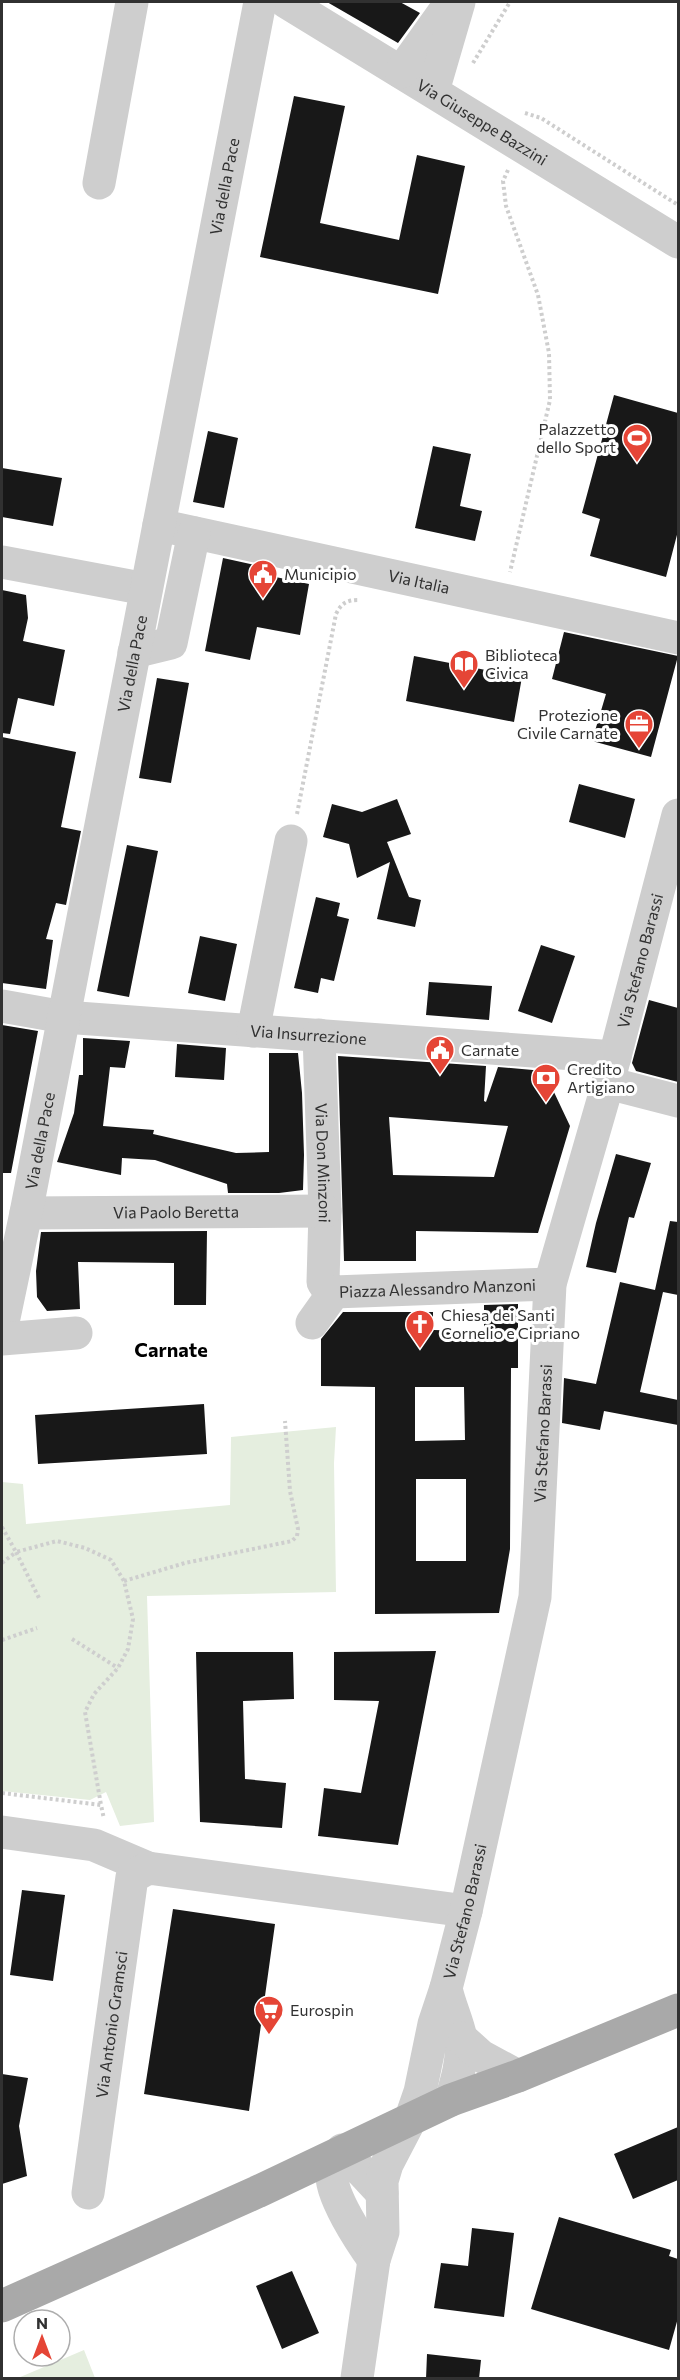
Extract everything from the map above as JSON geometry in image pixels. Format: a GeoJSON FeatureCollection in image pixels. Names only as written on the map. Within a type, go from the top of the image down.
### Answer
{"type":"FeatureCollection","features":[{"type":"Feature","properties":{"kind":"main road"},"geometry":{"type":"LineString","coordinates":[[2,2306],[257,2192],[451,2100],[518,2076],[678,2010]]}},
{"type":"Feature","properties":{"kind":"street"},"geometry":{"type":"LineString","coordinates":[[99,183],[132,2]]}},
{"type":"Feature","properties":{"kind":"street","name":"Via della Pace"},"geometry":{"type":"LineString","coordinates":[[2,1329],[260,2]]}},
{"type":"Feature","properties":{"kind":"street","name":"Via Giuseppe Bazzini"},"geometry":{"type":"LineString","coordinates":[[286,2],[678,242]]}},
{"type":"Feature","properties":{"kind":"street"},"geometry":{"type":"LineString","coordinates":[[401,72],[451,2]]}},
{"type":"Feature","properties":{"kind":"street"},"geometry":{"type":"LineString","coordinates":[[433,91],[459,2]]}},
{"type":"Feature","properties":{"kind":"street","name":"Via Italia"},"geometry":{"type":"LineString","coordinates":[[159,525],[678,638]]}},
{"type":"Feature","properties":{"kind":"street"},"geometry":{"type":"LineString","coordinates":[[134,652],[171,643],[194,533]]}},
{"type":"Feature","properties":{"kind":"street"},"geometry":{"type":"LineString","coordinates":[[2,562],[147,589]]}},
{"type":"Feature","properties":{"kind":"street","name":"Via Stefano Barassi"},"geometry":{"type":"LineString","coordinates":[[357,2379],[374,2260],[383,2232],[382,2181],[387,2164],[411,2118],[420,2092],[434,2024],[466,1911],[535,1597],[550,1284],[611,1070],[678,815]]}},
{"type":"Feature","properties":{"kind":"street"},"geometry":{"type":"LineString","coordinates":[[253,1031],[291,841]]}},
{"type":"Feature","properties":{"kind":"street","name":"Via Insurrezione"},"geometry":{"type":"LineString","coordinates":[[2,1006],[64,1017],[319,1035],[611,1070],[678,1101]]}},
{"type":"Feature","properties":{"kind":"street","name":"Via Don Minzoni"},"geometry":{"type":"LineString","coordinates":[[319,1035],[325,1211],[323,1282],[331,1290]]}},
{"type":"Feature","properties":{"kind":"street","name":"Via Paolo Beretta"},"geometry":{"type":"LineString","coordinates":[[26,1213],[325,1211]]}},
{"type":"Feature","properties":{"kind":"street","name":"Piazza Alessandro Manzoni"},"geometry":{"type":"LineString","coordinates":[[331,1290],[550,1284]]}},
{"type":"Feature","properties":{"kind":"street"},"geometry":{"type":"LineString","coordinates":[[312,1323],[331,1290]]}},
{"type":"Feature","properties":{"kind":"street"},"geometry":{"type":"LineString","coordinates":[[2,1329],[76,1333]]}},
{"type":"Feature","properties":{"kind":"street"},"geometry":{"type":"LineString","coordinates":[[2,1832],[94,1845],[148,1868],[466,1911]]}},
{"type":"Feature","properties":{"kind":"street","name":"Via Antonio Gramsci"},"geometry":{"type":"LineString","coordinates":[[88,2193],[132,1877],[148,1868]]}},
{"type":"Feature","properties":{"kind":"street","name":"Via Stefano Barassi"},"geometry":{"type":"LineString","coordinates":[[446,1988],[450,2009],[461,2038],[460,2072],[451,2100]]}},
{"type":"Feature","properties":{"kind":"street","name":"Via Stefano Barassi"},"geometry":{"type":"LineString","coordinates":[[461,2038],[481,2056],[518,2076]]}},
{"type":"Feature","properties":{"kind":"street"},"geometry":{"type":"LineString","coordinates":[[429,2051],[451,2100]]}},
{"type":"Feature","properties":{"kind":"street"},"geometry":{"type":"LineString","coordinates":[[374,2260],[354,2234],[335,2188],[332,2173],[342,2150],[382,2193]]}},
{"type":"Feature","properties":{"kind":"street"},"geometry":{"type":"LineString","coordinates":[[257,2192],[294,2184],[335,2188]]}},
{"type":"Feature","properties":{"kind":"path"},"geometry":{"type":"LineString","coordinates":[[472,65],[510,2]]}},
{"type":"Feature","properties":{"kind":"path"},"geometry":{"type":"LineString","coordinates":[[520,111],[541,118],[678,204]]}},
{"type":"Feature","properties":{"kind":"path"},"geometry":{"type":"LineString","coordinates":[[488,596],[494,569],[511,572],[550,400],[549,353],[538,295],[506,206],[503,181],[519,144]]}},
{"type":"Feature","properties":{"kind":"path"},"geometry":{"type":"LineString","coordinates":[[291,841],[336,615],[341,606],[349,600],[369,602]]}},
{"type":"Feature","properties":{"kind":"path"},"geometry":{"type":"LineString","coordinates":[[124,1581],[185,1563],[292,1541],[297,1536],[297,1529],[290,1491],[285,1421]]}},
{"type":"Feature","properties":{"kind":"path"},"geometry":{"type":"LineString","coordinates":[[2,1527],[40,1600]]}},
{"type":"Feature","properties":{"kind":"path"},"geometry":{"type":"LineString","coordinates":[[2,1563],[16,1552],[57,1541],[85,1548],[111,1560],[124,1581],[133,1619],[128,1649],[118,1668],[94,1694],[86,1712],[106,1826]]}},
{"type":"Feature","properties":{"kind":"path"},"geometry":{"type":"LineString","coordinates":[[2,1640],[37,1628]]}},
{"type":"Feature","properties":{"kind":"path"},"geometry":{"type":"LineString","coordinates":[[72,1639],[118,1668]]}},
{"type":"Feature","properties":{"kind":"path"},"geometry":{"type":"LineString","coordinates":[[2,1793],[101,1805]]}},
{"type":"Feature","properties":{"kind":"green space"},"geometry":{"type":"Polygon","coordinates":[[[336,1427],[334,1463],[336,1592],[147,1596],[154,1822],[120,1826],[106,1792],[90,1800],[2,1791],[2,1482],[23,1484],[26,1524],[230,1505],[231,1437],[336,1427]]]}},
{"type":"Feature","properties":{"kind":"green space"},"geometry":{"type":"Polygon","coordinates":[[[84,2350],[95,2378],[18,2378],[42,2368],[72,2368],[72,2355],[84,2350]]]}},
{"type":"Feature","properties":{"kind":"building"},"geometry":{"type":"Polygon","coordinates":[[[327,2],[400,2],[420,13],[398,43],[327,2]]]}},
{"type":"Feature","properties":{"kind":"building"},"geometry":{"type":"Polygon","coordinates":[[[294,96],[345,106],[320,223],[399,240],[417,155],[465,166],[438,294],[260,257],[294,96]]]}},
{"type":"Feature","properties":{"kind":"building","name":"Palazzetto dello Sport"},"geometry":{"type":"Polygon","coordinates":[[[614,395],[678,413],[678,531],[666,577],[590,556],[600,519],[582,513],[614,395]]]}},
{"type":"Feature","properties":{"kind":"building"},"geometry":{"type":"Polygon","coordinates":[[[208,431],[238,438],[224,508],[193,502],[208,431]]]}},
{"type":"Feature","properties":{"kind":"building"},"geometry":{"type":"Polygon","coordinates":[[[433,446],[471,454],[460,506],[482,511],[475,541],[415,528],[433,446]]]}},
{"type":"Feature","properties":{"kind":"building"},"geometry":{"type":"Polygon","coordinates":[[[2,468],[62,478],[53,526],[2,517],[2,468]]]}},
{"type":"Feature","properties":{"kind":"building","name":"Municipio"},"geometry":{"type":"Polygon","coordinates":[[[223,558],[268,568],[266,575],[309,584],[300,635],[257,627],[250,660],[205,651],[223,558]]]}},
{"type":"Feature","properties":{"kind":"building"},"geometry":{"type":"Polygon","coordinates":[[[2,590],[26,595],[28,618],[23,641],[65,650],[54,706],[18,698],[10,734],[2,733],[2,590]]]}},
{"type":"Feature","properties":{"kind":"building"},"geometry":{"type":"Polygon","coordinates":[[[564,632],[678,656],[651,757],[592,741],[606,694],[552,679],[564,632]]]}},
{"type":"Feature","properties":{"kind":"building","name":"Biblioteca Civica"},"geometry":{"type":"Polygon","coordinates":[[[414,656],[522,677],[514,722],[406,701],[414,656]]]}},
{"type":"Feature","properties":{"kind":"building"},"geometry":{"type":"Polygon","coordinates":[[[157,678],[189,683],[171,783],[139,778],[157,678]]]}},
{"type":"Feature","properties":{"kind":"building"},"geometry":{"type":"Polygon","coordinates":[[[2,737],[76,752],[61,827],[81,831],[66,905],[56,903],[46,939],[53,940],[46,989],[2,983],[2,737]]]}},
{"type":"Feature","properties":{"kind":"building"},"geometry":{"type":"Polygon","coordinates":[[[579,784],[635,799],[625,838],[569,822],[579,784]]]}},
{"type":"Feature","properties":{"kind":"building"},"geometry":{"type":"Polygon","coordinates":[[[397,799],[411,834],[387,842],[409,897],[421,900],[415,927],[377,919],[390,862],[357,878],[349,844],[323,837],[332,804],[362,812],[397,799]]]}},
{"type":"Feature","properties":{"kind":"building"},"geometry":{"type":"Polygon","coordinates":[[[127,845],[158,851],[129,997],[97,991],[127,845]]]}},
{"type":"Feature","properties":{"kind":"building"},"geometry":{"type":"Polygon","coordinates":[[[316,897],[340,903],[337,916],[349,919],[334,981],[321,978],[318,993],[294,988],[316,897]]]}},
{"type":"Feature","properties":{"kind":"building"},"geometry":{"type":"Polygon","coordinates":[[[200,936],[237,944],[225,1001],[188,993],[200,936]]]}},
{"type":"Feature","properties":{"kind":"building"},"geometry":{"type":"Polygon","coordinates":[[[541,945],[575,956],[552,1023],[518,1011],[541,945]]]}},
{"type":"Feature","properties":{"kind":"building"},"geometry":{"type":"Polygon","coordinates":[[[429,982],[492,986],[489,1020],[426,1015],[429,982]]]}},
{"type":"Feature","properties":{"kind":"building"},"geometry":{"type":"Polygon","coordinates":[[[649,1000],[678,1008],[678,1082],[636,1071],[632,1063],[649,1000]]]}},
{"type":"Feature","properties":{"kind":"building"},"geometry":{"type":"Polygon","coordinates":[[[2,1025],[38,1031],[11,1173],[2,1173],[2,1025]]]}},
{"type":"Feature","properties":{"kind":"building"},"geometry":{"type":"Polygon","coordinates":[[[83,1038],[130,1041],[125,1068],[110,1067],[103,1126],[154,1130],[153,1134],[236,1153],[269,1152],[269,1053],[298,1053],[302,1093],[303,1190],[279,1193],[228,1193],[227,1184],[155,1160],[122,1158],[121,1175],[57,1162],[74,1113],[79,1075],[83,1075],[83,1038]]]}},
{"type":"Feature","properties":{"kind":"building"},"geometry":{"type":"Polygon","coordinates":[[[177,1044],[226,1048],[224,1080],[175,1077],[177,1044]]]}},
{"type":"Feature","properties":{"kind":"building"},"geometry":{"type":"Polygon","coordinates":[[[338,1056],[486,1066],[484,1101],[486,1102],[498,1067],[544,1071],[570,1126],[538,1233],[416,1231],[416,1261],[344,1261],[338,1056]],[[389,1117],[393,1175],[494,1177],[508,1126],[389,1117]]]}},
{"type":"Feature","properties":{"kind":"building"},"geometry":{"type":"Polygon","coordinates":[[[616,1154],[651,1163],[634,1218],[629,1217],[616,1273],[586,1267],[616,1154]]]}},
{"type":"Feature","properties":{"kind":"building"},"geometry":{"type":"Polygon","coordinates":[[[670,1221],[678,1222],[678,1295],[663,1292],[640,1392],[678,1400],[678,1425],[604,1411],[600,1430],[562,1423],[564,1378],[596,1384],[620,1282],[655,1290],[670,1221]]]}},
{"type":"Feature","properties":{"kind":"building"},"geometry":{"type":"Polygon","coordinates":[[[207,1231],[206,1305],[174,1305],[174,1263],[78,1262],[80,1309],[47,1311],[37,1297],[36,1271],[41,1232],[207,1231]]]}},
{"type":"Feature","properties":{"kind":"building"},"geometry":{"type":"Polygon","coordinates":[[[518,1304],[518,1368],[511,1368],[510,1549],[499,1613],[375,1614],[375,1387],[321,1386],[321,1339],[343,1312],[433,1312],[433,1330],[484,1331],[484,1305],[518,1304]],[[415,1387],[415,1441],[465,1440],[464,1387],[415,1387]],[[416,1479],[416,1561],[466,1561],[466,1479],[416,1479]]]}},
{"type":"Feature","properties":{"kind":"building"},"geometry":{"type":"Polygon","coordinates":[[[204,1404],[207,1454],[38,1464],[35,1415],[204,1404]]]}},
{"type":"Feature","properties":{"kind":"building"},"geometry":{"type":"Polygon","coordinates":[[[436,1651],[398,1845],[318,1836],[324,1788],[361,1793],[379,1701],[334,1700],[334,1652],[436,1651]]]}},
{"type":"Feature","properties":{"kind":"building"},"geometry":{"type":"Polygon","coordinates":[[[196,1652],[293,1652],[294,1699],[243,1701],[245,1779],[286,1783],[282,1828],[200,1822],[196,1652]]]}},
{"type":"Feature","properties":{"kind":"building"},"geometry":{"type":"Polygon","coordinates":[[[22,1890],[65,1895],[53,1981],[10,1975],[22,1890]]]}},
{"type":"Feature","properties":{"kind":"building"},"geometry":{"type":"Polygon","coordinates":[[[173,1909],[275,1924],[249,2111],[144,2094],[173,1909]]]}},
{"type":"Feature","properties":{"kind":"building"},"geometry":{"type":"Polygon","coordinates":[[[2,2074],[28,2078],[19,2126],[27,2176],[2,2184],[2,2074]]]}},
{"type":"Feature","properties":{"kind":"building"},"geometry":{"type":"Polygon","coordinates":[[[678,2127],[678,2180],[633,2199],[614,2154],[678,2127]]]}},
{"type":"Feature","properties":{"kind":"building"},"geometry":{"type":"Polygon","coordinates":[[[559,2217],[671,2250],[669,2256],[678,2259],[678,2318],[669,2350],[531,2309],[559,2217]]]}},
{"type":"Feature","properties":{"kind":"building"},"geometry":{"type":"Polygon","coordinates":[[[472,2228],[514,2233],[504,2317],[434,2308],[441,2263],[468,2266],[472,2228]]]}},
{"type":"Feature","properties":{"kind":"building"},"geometry":{"type":"Polygon","coordinates":[[[292,2271],[319,2333],[282,2349],[256,2286],[292,2271]]]}},
{"type":"Feature","properties":{"kind":"building"},"geometry":{"type":"Polygon","coordinates":[[[427,2354],[481,2360],[479,2379],[426,2379],[427,2354]]]}},
{"type":"Feature","properties":{"kind":"place","name":"Palazzetto dello Sport"},"geometry":{"type":"Point","coordinates":[637,464]}},
{"type":"Feature","properties":{"kind":"place","name":"Municipio"},"geometry":{"type":"Point","coordinates":[263,600]}},
{"type":"Feature","properties":{"kind":"place","name":"Biblioteca Civica"},"geometry":{"type":"Point","coordinates":[464,690]}},
{"type":"Feature","properties":{"kind":"place","name":"Protezione Civile Carnate"},"geometry":{"type":"Point","coordinates":[639,750]}},
{"type":"Feature","properties":{"kind":"place","name":"Carnate"},"geometry":{"type":"Point","coordinates":[440,1076]}},
{"type":"Feature","properties":{"kind":"place","name":"Credito Artigiano"},"geometry":{"type":"Point","coordinates":[546,1104]}},
{"type":"Feature","properties":{"kind":"place","name":"Chiesa dei Santi Cornelio e Cipriano"},"geometry":{"type":"Point","coordinates":[420,1350]}},
{"type":"Feature","properties":{"kind":"place","name":"Eurospin"},"geometry":{"type":"Point","coordinates":[269,2036]}},
{"type":"Feature","properties":{"kind":"district","name":"Carnate"},"geometry":{"type":"Point","coordinates":[171,1350]}}]}
